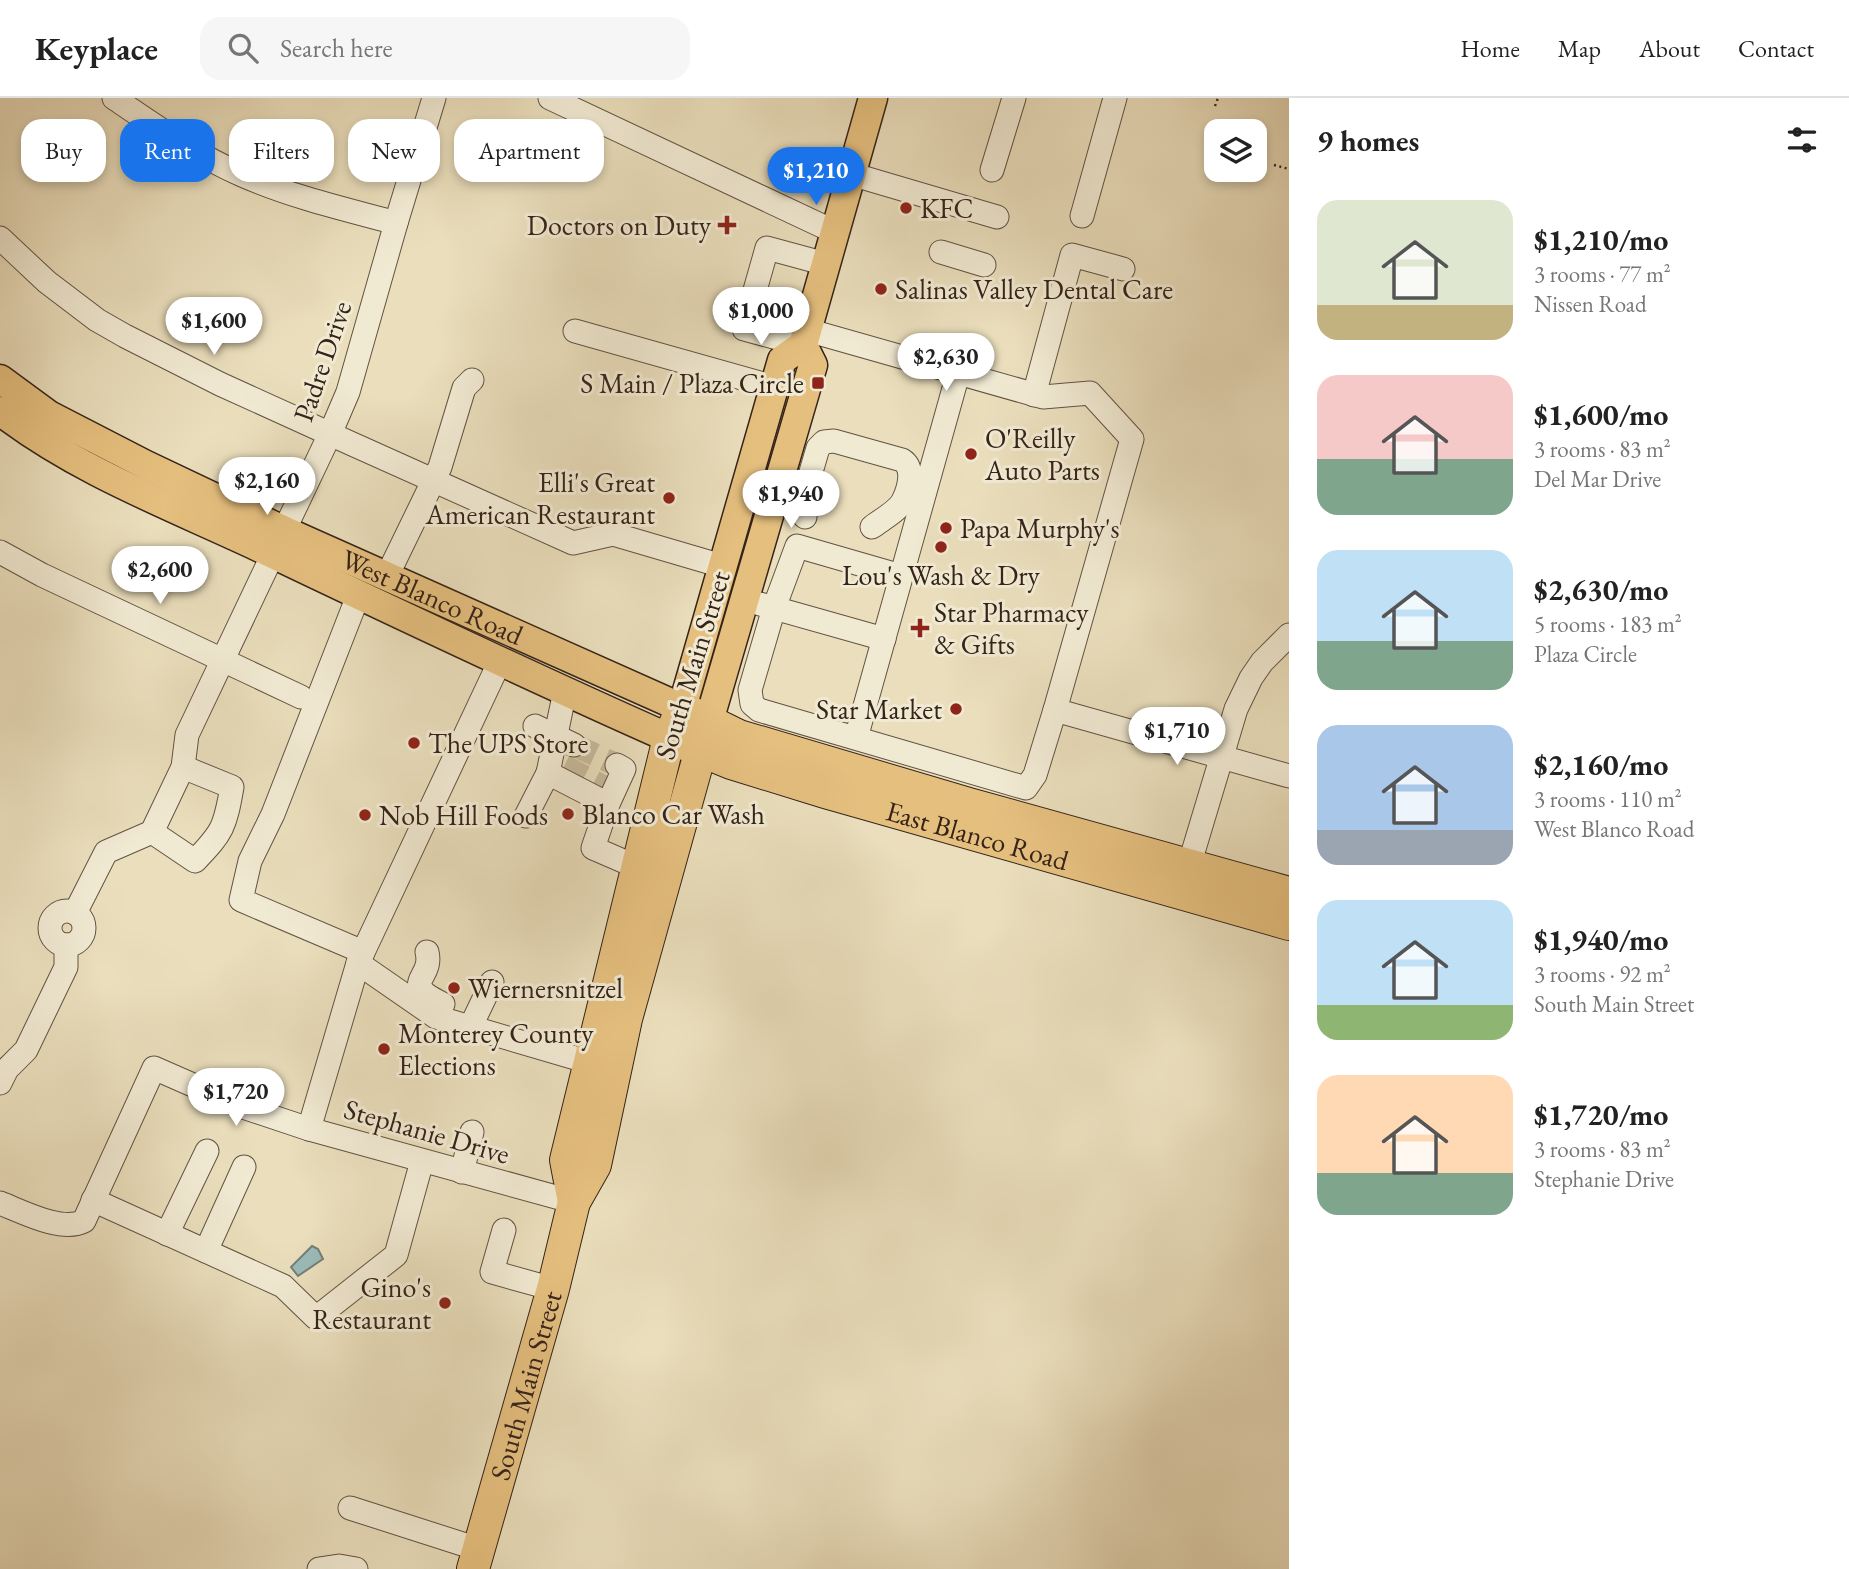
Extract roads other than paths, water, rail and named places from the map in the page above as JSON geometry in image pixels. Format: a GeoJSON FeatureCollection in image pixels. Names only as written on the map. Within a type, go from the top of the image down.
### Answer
{"type":"FeatureCollection","features":[{"type":"Feature","properties":{"kind":"highway","name":"East Blanco Road"},"geometry":{"type":"LineString","coordinates":[[669,738],[697,727],[731,764],[825,792],[1185,879],[1289,893]]}},
{"type":"Feature","properties":{"kind":"highway","name":"South Main Street"},"geometry":{"type":"LineString","coordinates":[[475,1559],[553,1289],[574,1202],[595,1165],[625,1019],[697,727]]}},
{"type":"Feature","properties":{"kind":"highway","name":"South Main Street"},"geometry":{"type":"LineString","coordinates":[[574,1202],[566,1160],[669,738]]}},
{"type":"Feature","properties":{"kind":"highway","name":"East Blanco Road"},"geometry":{"type":"LineString","coordinates":[[1185,879],[1289,924]]}},
{"type":"Feature","properties":{"kind":"main road","name":"South Main Street"},"geometry":{"type":"LineString","coordinates":[[697,727],[722,566],[782,360],[805,338],[873,98]]}},
{"type":"Feature","properties":{"kind":"main road","name":"South Main Street"},"geometry":{"type":"LineString","coordinates":[[697,727],[742,599],[813,365],[805,338]]}},
{"type":"Feature","properties":{"kind":"main road","name":"West Blanco Road"},"geometry":{"type":"LineString","coordinates":[[0,379],[49,415],[279,543],[358,596],[669,738]]}},
{"type":"Feature","properties":{"kind":"main road","name":"West Blanco Road"},"geometry":{"type":"LineString","coordinates":[[0,411],[88,466],[279,543],[387,576],[697,727]]}},
{"type":"Feature","properties":{"kind":"street"},"geometry":{"type":"LineString","coordinates":[[114,98],[183,144],[240,174],[308,199],[396,223]]}},
{"type":"Feature","properties":{"kind":"street","name":"Padre Drive"},"geometry":{"type":"LineString","coordinates":[[152,832],[183,767],[187,735],[348,392],[435,98]]}},
{"type":"Feature","properties":{"kind":"street"},"geometry":{"type":"LineString","coordinates":[[550,98],[835,232]]}},
{"type":"Feature","properties":{"kind":"street"},"geometry":{"type":"LineString","coordinates":[[992,170],[1014,98]]}},
{"type":"Feature","properties":{"kind":"street"},"geometry":{"type":"LineString","coordinates":[[1082,216],[1115,98]]}},
{"type":"Feature","properties":{"kind":"street"},"geometry":{"type":"LineString","coordinates":[[851,174],[997,216]]}},
{"type":"Feature","properties":{"kind":"street"},"geometry":{"type":"LineString","coordinates":[[0,238],[47,282],[116,331],[177,364],[429,479],[573,543],[613,534],[722,566]]}},
{"type":"Feature","properties":{"kind":"street"},"geometry":{"type":"LineString","coordinates":[[826,264],[767,248],[744,329],[805,338],[1043,397],[1090,393],[1132,439],[1066,713],[1026,788],[759,710],[752,704],[750,690],[774,608],[797,546],[901,576]]}},
{"type":"Feature","properties":{"kind":"street"},"geometry":{"type":"LineString","coordinates":[[941,252],[984,265]]}},
{"type":"Feature","properties":{"kind":"street"},"geometry":{"type":"LineString","coordinates":[[1034,395],[1072,255],[1124,269]]}},
{"type":"Feature","properties":{"kind":"street"},"geometry":{"type":"LineString","coordinates":[[575,331],[774,387]]}},
{"type":"Feature","properties":{"kind":"street"},"geometry":{"type":"LineString","coordinates":[[856,738],[958,374]]}},
{"type":"Feature","properties":{"kind":"street"},"geometry":{"type":"LineString","coordinates":[[387,576],[429,479],[464,388],[472,380]]}},
{"type":"Feature","properties":{"kind":"street"},"geometry":{"type":"LineString","coordinates":[[805,517],[801,506],[818,447],[824,442],[834,441],[902,460],[909,467],[910,474],[902,503],[872,527]]}},
{"type":"Feature","properties":{"kind":"street"},"geometry":{"type":"LineString","coordinates":[[0,552],[42,575],[301,697]]}},
{"type":"Feature","properties":{"kind":"street"},"geometry":{"type":"LineString","coordinates":[[358,596],[273,814],[250,860],[242,900],[360,957],[436,1017],[472,1024],[589,1062]]}},
{"type":"Feature","properties":{"kind":"street"},"geometry":{"type":"LineString","coordinates":[[742,599],[884,639]]}},
{"type":"Feature","properties":{"kind":"street"},"geometry":{"type":"LineString","coordinates":[[1185,879],[1236,709],[1251,678],[1289,635]]}},
{"type":"Feature","properties":{"kind":"street"},"geometry":{"type":"LineString","coordinates":[[309,1129],[360,957],[500,661]]}},
{"type":"Feature","properties":{"kind":"street"},"geometry":{"type":"LineString","coordinates":[[526,816],[554,766],[555,736],[565,691]]}},
{"type":"Feature","properties":{"kind":"street"},"geometry":{"type":"LineString","coordinates":[[1066,713],[1289,776]]}},
{"type":"Feature","properties":{"kind":"street"},"geometry":{"type":"LineString","coordinates":[[554,766],[653,802]]}},
{"type":"Feature","properties":{"kind":"street"},"geometry":{"type":"LineString","coordinates":[[0,1083],[7,1069],[26,1050],[66,967],[66,945],[52,937],[50,926],[59,913],[75,913],[106,852],[152,832],[195,861],[218,837],[227,818],[232,787],[183,767]]}},
{"type":"Feature","properties":{"kind":"street"},"geometry":{"type":"LineString","coordinates":[[612,787],[593,848],[637,867]]}},
{"type":"Feature","properties":{"kind":"street"},"geometry":{"type":"LineString","coordinates":[[427,952],[428,960],[420,981],[423,993],[472,1024]]}},
{"type":"Feature","properties":{"kind":"street"},"geometry":{"type":"LineString","coordinates":[[472,1024],[492,982]]}},
{"type":"Feature","properties":{"kind":"street","name":"Stephanie Drive"},"geometry":{"type":"LineString","coordinates":[[0,1203],[38,1218],[70,1225],[84,1221],[154,1068],[243,1107],[309,1129],[574,1202]]}},
{"type":"Feature","properties":{"kind":"street"},"geometry":{"type":"LineString","coordinates":[[462,1172],[472,1132]]}},
{"type":"Feature","properties":{"kind":"street"},"geometry":{"type":"LineString","coordinates":[[167,1234],[207,1151]]}},
{"type":"Feature","properties":{"kind":"street"},"geometry":{"type":"LineString","coordinates":[[93,1200],[283,1286],[316,1318],[396,1255],[422,1161]]}},
{"type":"Feature","properties":{"kind":"street"},"geometry":{"type":"LineString","coordinates":[[206,1251],[244,1167]]}},
{"type":"Feature","properties":{"kind":"street"},"geometry":{"type":"LineString","coordinates":[[503,1230],[492,1272],[553,1289]]}},
{"type":"Feature","properties":{"kind":"street"},"geometry":{"type":"LineString","coordinates":[[350,1508],[475,1559]]}},
{"type":"Feature","properties":{"kind":"street"},"geometry":{"type":"LineString","coordinates":[[319,1569],[339,1566],[356,1569]]}},
{"type":"Feature","properties":{"kind":"water"},"geometry":{"type":"Polygon","coordinates":[[[312,1246],[318,1249],[323,1259],[298,1276],[291,1267],[312,1246]]]}},
{"type":"Feature","properties":{"kind":"tunnel"},"geometry":{"type":"LineString","coordinates":[[574,745],[617,765]]}},
{"type":"Feature","properties":{"kind":"tunnel"},"geometry":{"type":"LineString","coordinates":[[564,766],[606,788]]}},
{"type":"Feature","properties":{"kind":"place","name":"KFC"},"geometry":{"type":"Point","coordinates":[906,208]}},
{"type":"Feature","properties":{"kind":"place","name":"Doctors on Duty"},"geometry":{"type":"Point","coordinates":[727,225]}},
{"type":"Feature","properties":{"kind":"place","name":"Salinas Valley Dental Care"},"geometry":{"type":"Point","coordinates":[881,289]}},
{"type":"Feature","properties":{"kind":"place","name":"S Main / Plaza Circle"},"geometry":{"type":"Point","coordinates":[818,383]}},
{"type":"Feature","properties":{"kind":"place","name":"O'Reilly Auto Parts"},"geometry":{"type":"Point","coordinates":[971,454]}},
{"type":"Feature","properties":{"kind":"place","name":"Elli's Great American Restaurant"},"geometry":{"type":"Point","coordinates":[669,498]}},
{"type":"Feature","properties":{"kind":"place","name":"Papa Murphy's"},"geometry":{"type":"Point","coordinates":[946,528]}},
{"type":"Feature","properties":{"kind":"place","name":"Lou's Wash & Dry"},"geometry":{"type":"Point","coordinates":[941,547]}},
{"type":"Feature","properties":{"kind":"place","name":"Star Pharmacy & Gifts"},"geometry":{"type":"Point","coordinates":[920,628]}},
{"type":"Feature","properties":{"kind":"place","name":"Star Market"},"geometry":{"type":"Point","coordinates":[956,709]}},
{"type":"Feature","properties":{"kind":"place","name":"The UPS Store"},"geometry":{"type":"Point","coordinates":[414,743]}},
{"type":"Feature","properties":{"kind":"place","name":"Blanco Car Wash"},"geometry":{"type":"Point","coordinates":[568,814]}},
{"type":"Feature","properties":{"kind":"place","name":"Nob Hill Foods"},"geometry":{"type":"Point","coordinates":[365,815]}},
{"type":"Feature","properties":{"kind":"place","name":"Wiernersnitzel"},"geometry":{"type":"Point","coordinates":[454,988]}},
{"type":"Feature","properties":{"kind":"place","name":"Monterey County Elections"},"geometry":{"type":"Point","coordinates":[384,1049]}},
{"type":"Feature","properties":{"kind":"place","name":"Gino's Restaurant"},"geometry":{"type":"Point","coordinates":[445,1303]}}]}
